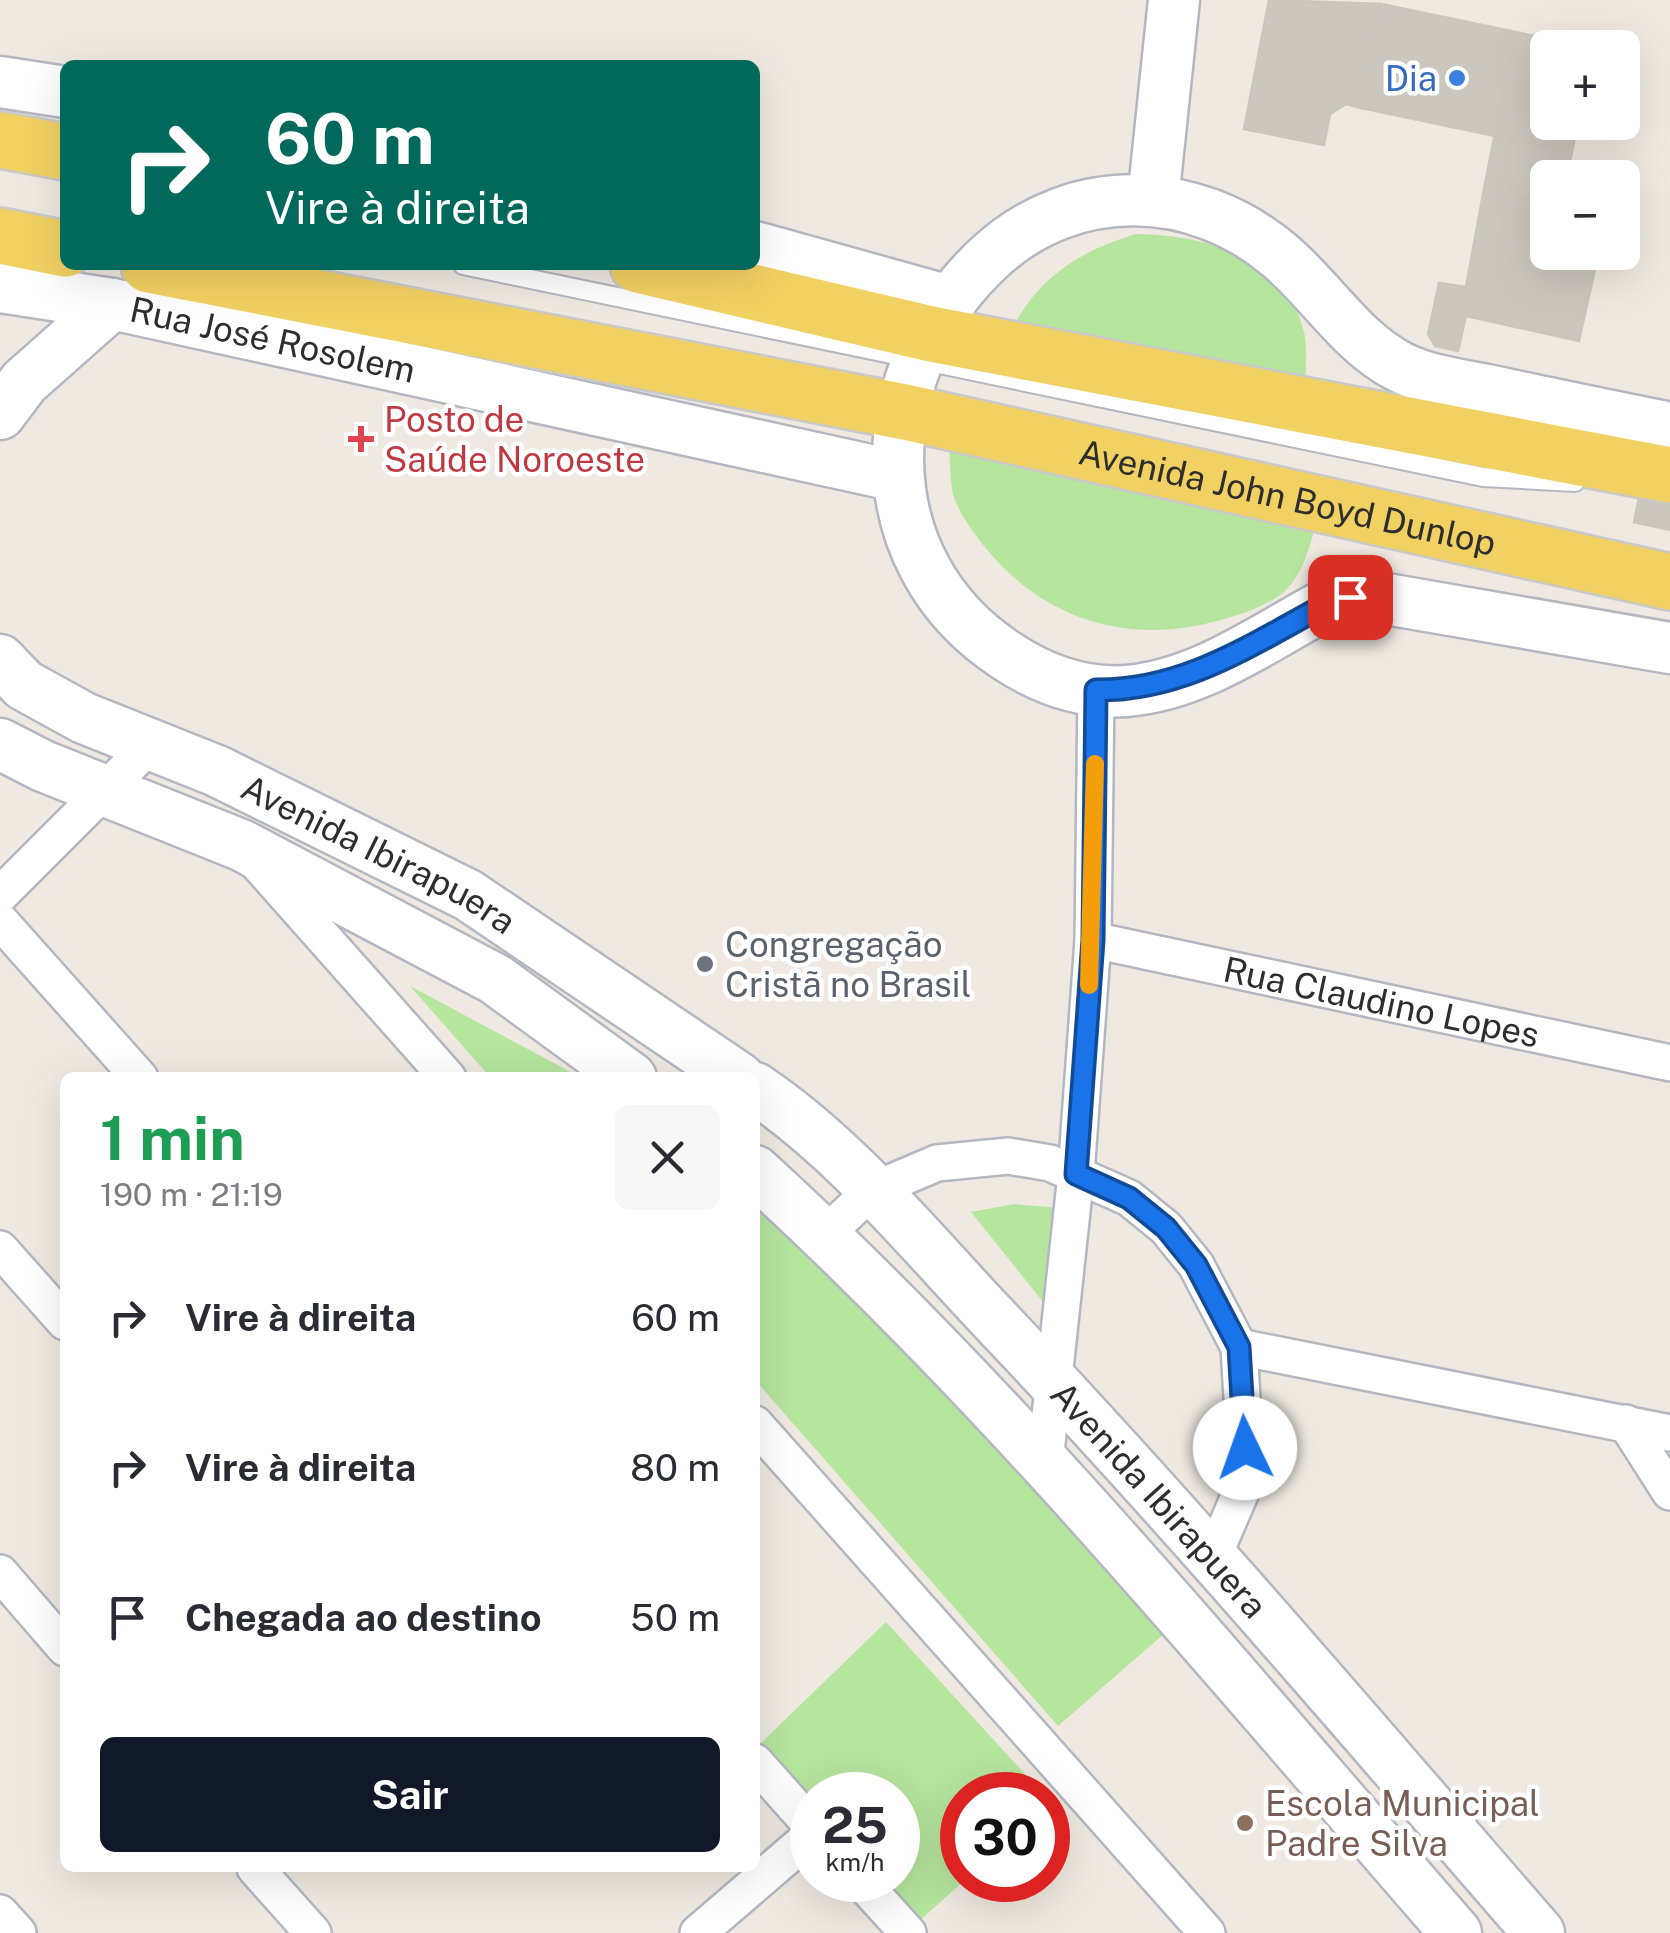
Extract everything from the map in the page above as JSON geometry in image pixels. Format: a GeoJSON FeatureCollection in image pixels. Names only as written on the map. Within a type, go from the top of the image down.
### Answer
{"type":"FeatureCollection","features":[{"type":"Feature","properties":{"kind":"main road"},"geometry":{"type":"LineString","coordinates":[[0,140],[60,151]]}},
{"type":"Feature","properties":{"kind":"main road"},"geometry":{"type":"LineString","coordinates":[[0,236],[60,248]]}},
{"type":"Feature","properties":{"kind":"main road","name":"Avenida John Boyd Dunlop"},"geometry":{"type":"LineString","coordinates":[[186,270],[1670,475]]}},
{"type":"Feature","properties":{"kind":"main road","name":"Avenida John Boyd Dunlop"},"geometry":{"type":"LineString","coordinates":[[652,270],[919,369],[1670,582]]}},
{"type":"Feature","properties":{"kind":"street"},"geometry":{"type":"LineString","coordinates":[[1154,200],[1174,0]]}},
{"type":"Feature","properties":{"kind":"street"},"geometry":{"type":"LineString","coordinates":[[0,82],[60,91]]}},
{"type":"Feature","properties":{"kind":"street"},"geometry":{"type":"LineString","coordinates":[[1670,428],[1427,377],[1401,368],[1368,345],[1280,255],[1255,237],[1191,206],[1154,200],[1093,202],[1065,212],[992,255],[919,369],[896,476],[900,508],[915,554],[930,585],[971,632],[1029,670],[1096,690],[1138,689],[1202,673],[1327,604],[1350,597],[1375,597],[1670,648]]}},
{"type":"Feature","properties":{"kind":"street"},"geometry":{"type":"LineString","coordinates":[[760,251],[919,369]]}},
{"type":"Feature","properties":{"kind":"street","name":"Rua José Rosolem"},"geometry":{"type":"LineString","coordinates":[[0,287],[112,304],[896,476]]}},
{"type":"Feature","properties":{"kind":"street"},"geometry":{"type":"LineString","coordinates":[[0,414],[24,382],[112,304]]}},
{"type":"Feature","properties":{"kind":"street","name":"Avenida Ibirapuera"},"geometry":{"type":"LineString","coordinates":[[0,660],[24,685],[69,710],[216,771],[468,895],[730,1072]]}},
{"type":"Feature","properties":{"kind":"street"},"geometry":{"type":"LineString","coordinates":[[1045,1462],[1050,1379],[1076,1174],[1093,940],[1096,690]]}},
{"type":"Feature","properties":{"kind":"street","name":"Avenida Ibirapuera"},"geometry":{"type":"LineString","coordinates":[[0,744],[42,766],[241,844],[495,979],[623,1072]]}},
{"type":"Feature","properties":{"kind":"street"},"geometry":{"type":"LineString","coordinates":[[0,895],[150,744]]}},
{"type":"Feature","properties":{"kind":"street"},"geometry":{"type":"LineString","coordinates":[[241,844],[443,1072]]}},
{"type":"Feature","properties":{"kind":"street"},"geometry":{"type":"LineString","coordinates":[[0,921],[135,1072]]}},
{"type":"Feature","properties":{"kind":"street","name":"Rua Claudino Lopes"},"geometry":{"type":"LineString","coordinates":[[1093,940],[1670,1062]]}},
{"type":"Feature","properties":{"kind":"street","name":"Avenida Ibirapuera"},"geometry":{"type":"LineString","coordinates":[[760,1092],[871,1190],[1050,1379],[1213,1557],[1540,1933]]}},
{"type":"Feature","properties":{"kind":"street"},"geometry":{"type":"LineString","coordinates":[[825,1235],[871,1190],[938,1163],[1008,1156],[1050,1163],[1129,1198],[1166,1228],[1196,1265],[1239,1347],[1245,1448],[1241,1492],[1213,1557]]}},
{"type":"Feature","properties":{"kind":"street","name":"Avenida Ibirapuera"},"geometry":{"type":"LineString","coordinates":[[760,1176],[825,1235],[1045,1462],[1456,1933]]}},
{"type":"Feature","properties":{"kind":"street"},"geometry":{"type":"LineString","coordinates":[[0,1249],[60,1316]]}},
{"type":"Feature","properties":{"kind":"street"},"geometry":{"type":"LineString","coordinates":[[1239,1347],[1670,1433]]}},
{"type":"Feature","properties":{"kind":"street"},"geometry":{"type":"LineString","coordinates":[[1626,1423],[1670,1492]]}},
{"type":"Feature","properties":{"kind":"street"},"geometry":{"type":"LineString","coordinates":[[760,1430],[1207,1933]]}},
{"type":"Feature","properties":{"kind":"street"},"geometry":{"type":"LineString","coordinates":[[0,1574],[60,1642]]}},
{"type":"Feature","properties":{"kind":"street"},"geometry":{"type":"LineString","coordinates":[[760,1768],[790,1801]]}},
{"type":"Feature","properties":{"kind":"street"},"geometry":{"type":"LineString","coordinates":[[698,1933],[790,1855]]}},
{"type":"Feature","properties":{"kind":"street"},"geometry":{"type":"LineString","coordinates":[[259,1872],[313,1933]]}},
{"type":"Feature","properties":{"kind":"street"},"geometry":{"type":"LineString","coordinates":[[880,1902],[908,1933]]}},
{"type":"Feature","properties":{"kind":"street"},"geometry":{"type":"LineString","coordinates":[[0,1913],[18,1933]]}},
{"type":"Feature","properties":{"kind":"lane"},"geometry":{"type":"LineString","coordinates":[[485,270],[919,369],[1483,478],[1602,483],[1670,493]]}},
{"type":"Feature","properties":{"kind":"lane"},"geometry":{"type":"LineString","coordinates":[[402,294],[694,351]]}},
{"type":"Feature","properties":{"kind":"green space"},"geometry":{"type":"Polygon","coordinates":[[[1136,234],[1214,245],[1260,268],[1294,306],[1305,338],[1306,386],[1010,333],[1033,297],[1062,269],[1096,249],[1136,234]]]}},
{"type":"Feature","properties":{"kind":"green space"},"geometry":{"type":"Polygon","coordinates":[[[949,434],[1320,509],[1298,574],[1284,592],[1270,601],[1237,615],[1187,627],[1122,628],[1091,621],[1034,593],[984,546],[962,515],[953,494],[949,434]]]}},
{"type":"Feature","properties":{"kind":"green space"},"geometry":{"type":"Polygon","coordinates":[[[410,986],[571,1072],[486,1072],[410,986]]]}},
{"type":"Feature","properties":{"kind":"green space"},"geometry":{"type":"Polygon","coordinates":[[[760,1182],[1172,1627],[1058,1726],[760,1386],[760,1182]]]}},
{"type":"Feature","properties":{"kind":"green space"},"geometry":{"type":"Polygon","coordinates":[[[1014,1204],[1060,1208],[1056,1318],[971,1212],[1014,1204]]]}},
{"type":"Feature","properties":{"kind":"green space"},"geometry":{"type":"Polygon","coordinates":[[[886,1622],[1023,1772],[940,1772],[940,1902],[917,1923],[898,1902],[920,1902],[920,1772],[790,1772],[790,1777],[761,1743],[886,1622]]]}},
{"type":"Feature","properties":{"kind":"building"},"geometry":{"type":"Polygon","coordinates":[[[1269,0],[1381,4],[1361,108],[1346,104],[1330,114],[1324,145],[1244,129],[1269,0]]]}},
{"type":"Feature","properties":{"kind":"building","name":"Dia"},"geometry":{"type":"Polygon","coordinates":[[[1381,4],[1530,35],[1530,140],[1574,140],[1572,152],[1361,108],[1381,4]]]}},
{"type":"Feature","properties":{"kind":"building"},"geometry":{"type":"Polygon","coordinates":[[[1495,133],[1572,152],[1570,160],[1530,160],[1530,200],[1484,189],[1495,133]]]}},
{"type":"Feature","properties":{"kind":"building"},"geometry":{"type":"Polygon","coordinates":[[[1484,189],[1530,200],[1530,270],[1595,270],[1579,341],[1466,316],[1458,351],[1435,346],[1428,334],[1439,283],[1466,287],[1484,189]]]}},
{"type":"Feature","properties":{"kind":"building"},"geometry":{"type":"Polygon","coordinates":[[[1639,498],[1670,504],[1670,530],[1634,522],[1639,498]]]}},
{"type":"Feature","properties":{"kind":"slow traffic"},"geometry":{"type":"LineString","coordinates":[[1089,985],[1095,764]]}},
{"type":"Feature","properties":{"kind":"place","name":"Dia"},"geometry":{"type":"Point","coordinates":[1457,78]}},
{"type":"Feature","properties":{"kind":"place","name":"Posto de Saúde Noroeste"},"geometry":{"type":"Point","coordinates":[361,439]}},
{"type":"Feature","properties":{"kind":"place","name":"Congregação Cristã no Brasil"},"geometry":{"type":"Point","coordinates":[705,964]}},
{"type":"Feature","properties":{"kind":"place","name":"Escola Municipal Padre Silva"},"geometry":{"type":"Point","coordinates":[1245,1823]}},
{"type":"Feature","properties":{"kind":"route"},"geometry":{"type":"LineString","coordinates":[[1245,1448],[1239,1347],[1196,1265],[1166,1228],[1129,1198],[1076,1174],[1093,940],[1096,690],[1125,691],[1202,673],[1327,604],[1350,597]]}}]}
